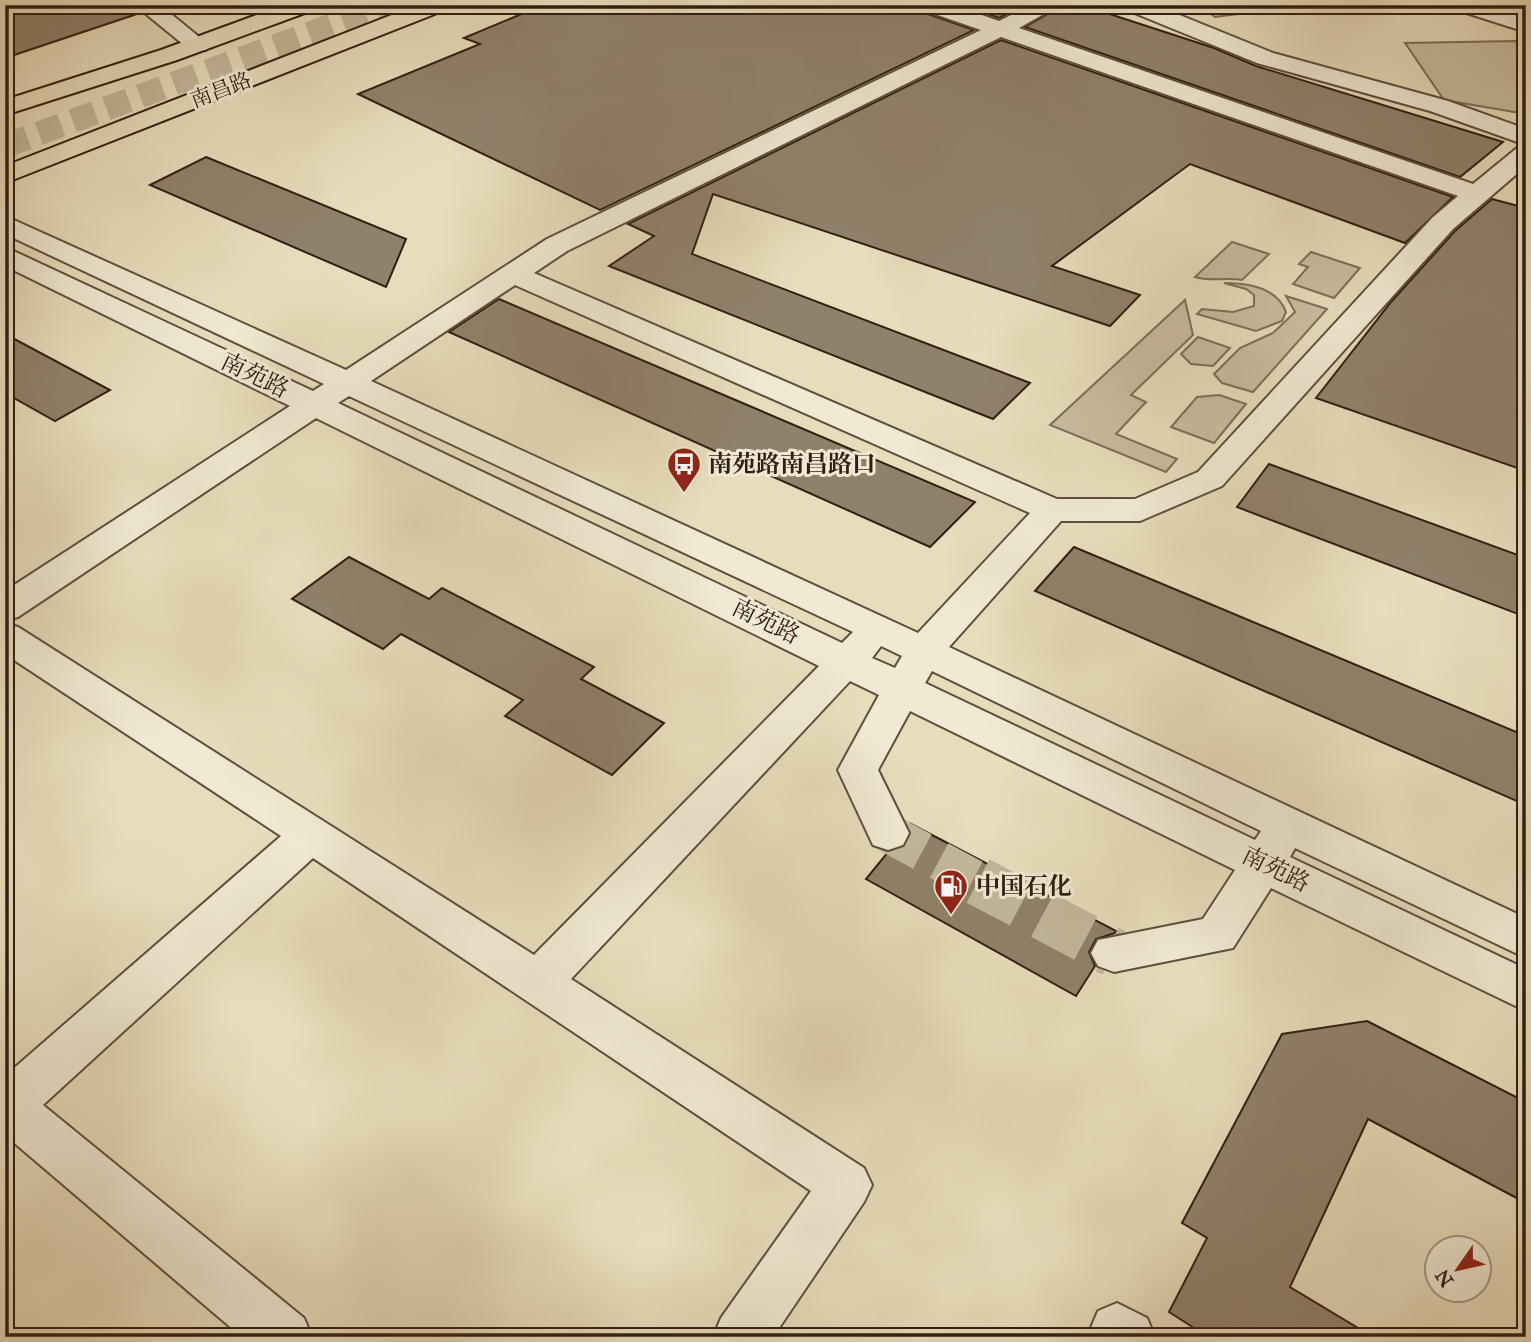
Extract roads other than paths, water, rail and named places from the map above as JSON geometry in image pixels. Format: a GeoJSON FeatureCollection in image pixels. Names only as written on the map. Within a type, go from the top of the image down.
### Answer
{"type":"FeatureCollection","features":[{"type":"Feature","properties":{"kind":"main road"},"geometry":{"type":"LineString","coordinates":[[5,108],[198,45],[305,5]]}},
{"type":"Feature","properties":{"kind":"main road","name":"南昌路"},"geometry":{"type":"LineString","coordinates":[[5,175],[437,5]]}},
{"type":"Feature","properties":{"kind":"street"},"geometry":{"type":"LineString","coordinates":[[146,5],[198,45]]}},
{"type":"Feature","properties":{"kind":"street"},"geometry":{"type":"LineString","coordinates":[[930,5],[1477,194]]}},
{"type":"Feature","properties":{"kind":"street"},"geometry":{"type":"LineString","coordinates":[[5,608],[557,245],[1049,5]]}},
{"type":"Feature","properties":{"kind":"street"},"geometry":{"type":"LineString","coordinates":[[1135,5],[1265,58],[1439,106],[1526,138]]}},
{"type":"Feature","properties":{"kind":"street"},"geometry":{"type":"LineString","coordinates":[[1465,5],[1524,27]]}},
{"type":"Feature","properties":{"kind":"street"},"geometry":{"type":"LineString","coordinates":[[1488,5],[1524,27]]}},
{"type":"Feature","properties":{"kind":"street"},"geometry":{"type":"LineString","coordinates":[[513,274],[1052,510],[1140,510],[1210,479],[1443,223],[1526,153]]}},
{"type":"Feature","properties":{"kind":"street","name":"南苑路"},"geometry":{"type":"LineString","coordinates":[[5,224],[334,391],[847,660],[1526,991]]}},
{"type":"Feature","properties":{"kind":"street","name":"南苑路"},"geometry":{"type":"LineString","coordinates":[[5,255],[334,391],[878,629],[1289,823],[1526,939]]}},
{"type":"Feature","properties":{"kind":"street"},"geometry":{"type":"LineString","coordinates":[[888,833],[858,770],[924,650],[1052,510]]}},
{"type":"Feature","properties":{"kind":"street"},"geometry":{"type":"LineString","coordinates":[[538,982],[878,629]]}},
{"type":"Feature","properties":{"kind":"street"},"geometry":{"type":"LineString","coordinates":[[5,636],[846,1185],[740,1337]]}},
{"type":"Feature","properties":{"kind":"street"},"geometry":{"type":"LineString","coordinates":[[1114,953],[1217,935],[1289,823]]}},
{"type":"Feature","properties":{"kind":"street"},"geometry":{"type":"LineString","coordinates":[[285,1337],[6,1106],[312,834]]}},
{"type":"Feature","properties":{"kind":"tunnel"},"geometry":{"type":"LineString","coordinates":[[5,146],[387,5]]}},
{"type":"Feature","properties":{"kind":"tunnel"},"geometry":{"type":"LineString","coordinates":[[888,833],[981,883]]}},
{"type":"Feature","properties":{"kind":"tunnel"},"geometry":{"type":"LineString","coordinates":[[978,881],[1114,953]]}},
{"type":"Feature","properties":{"kind":"place","name":"南苑路南昌路口"},"geometry":{"type":"Point","coordinates":[684,494]}},
{"type":"Feature","properties":{"kind":"place","name":"中国石化"},"geometry":{"type":"Point","coordinates":[951,916]}}]}
